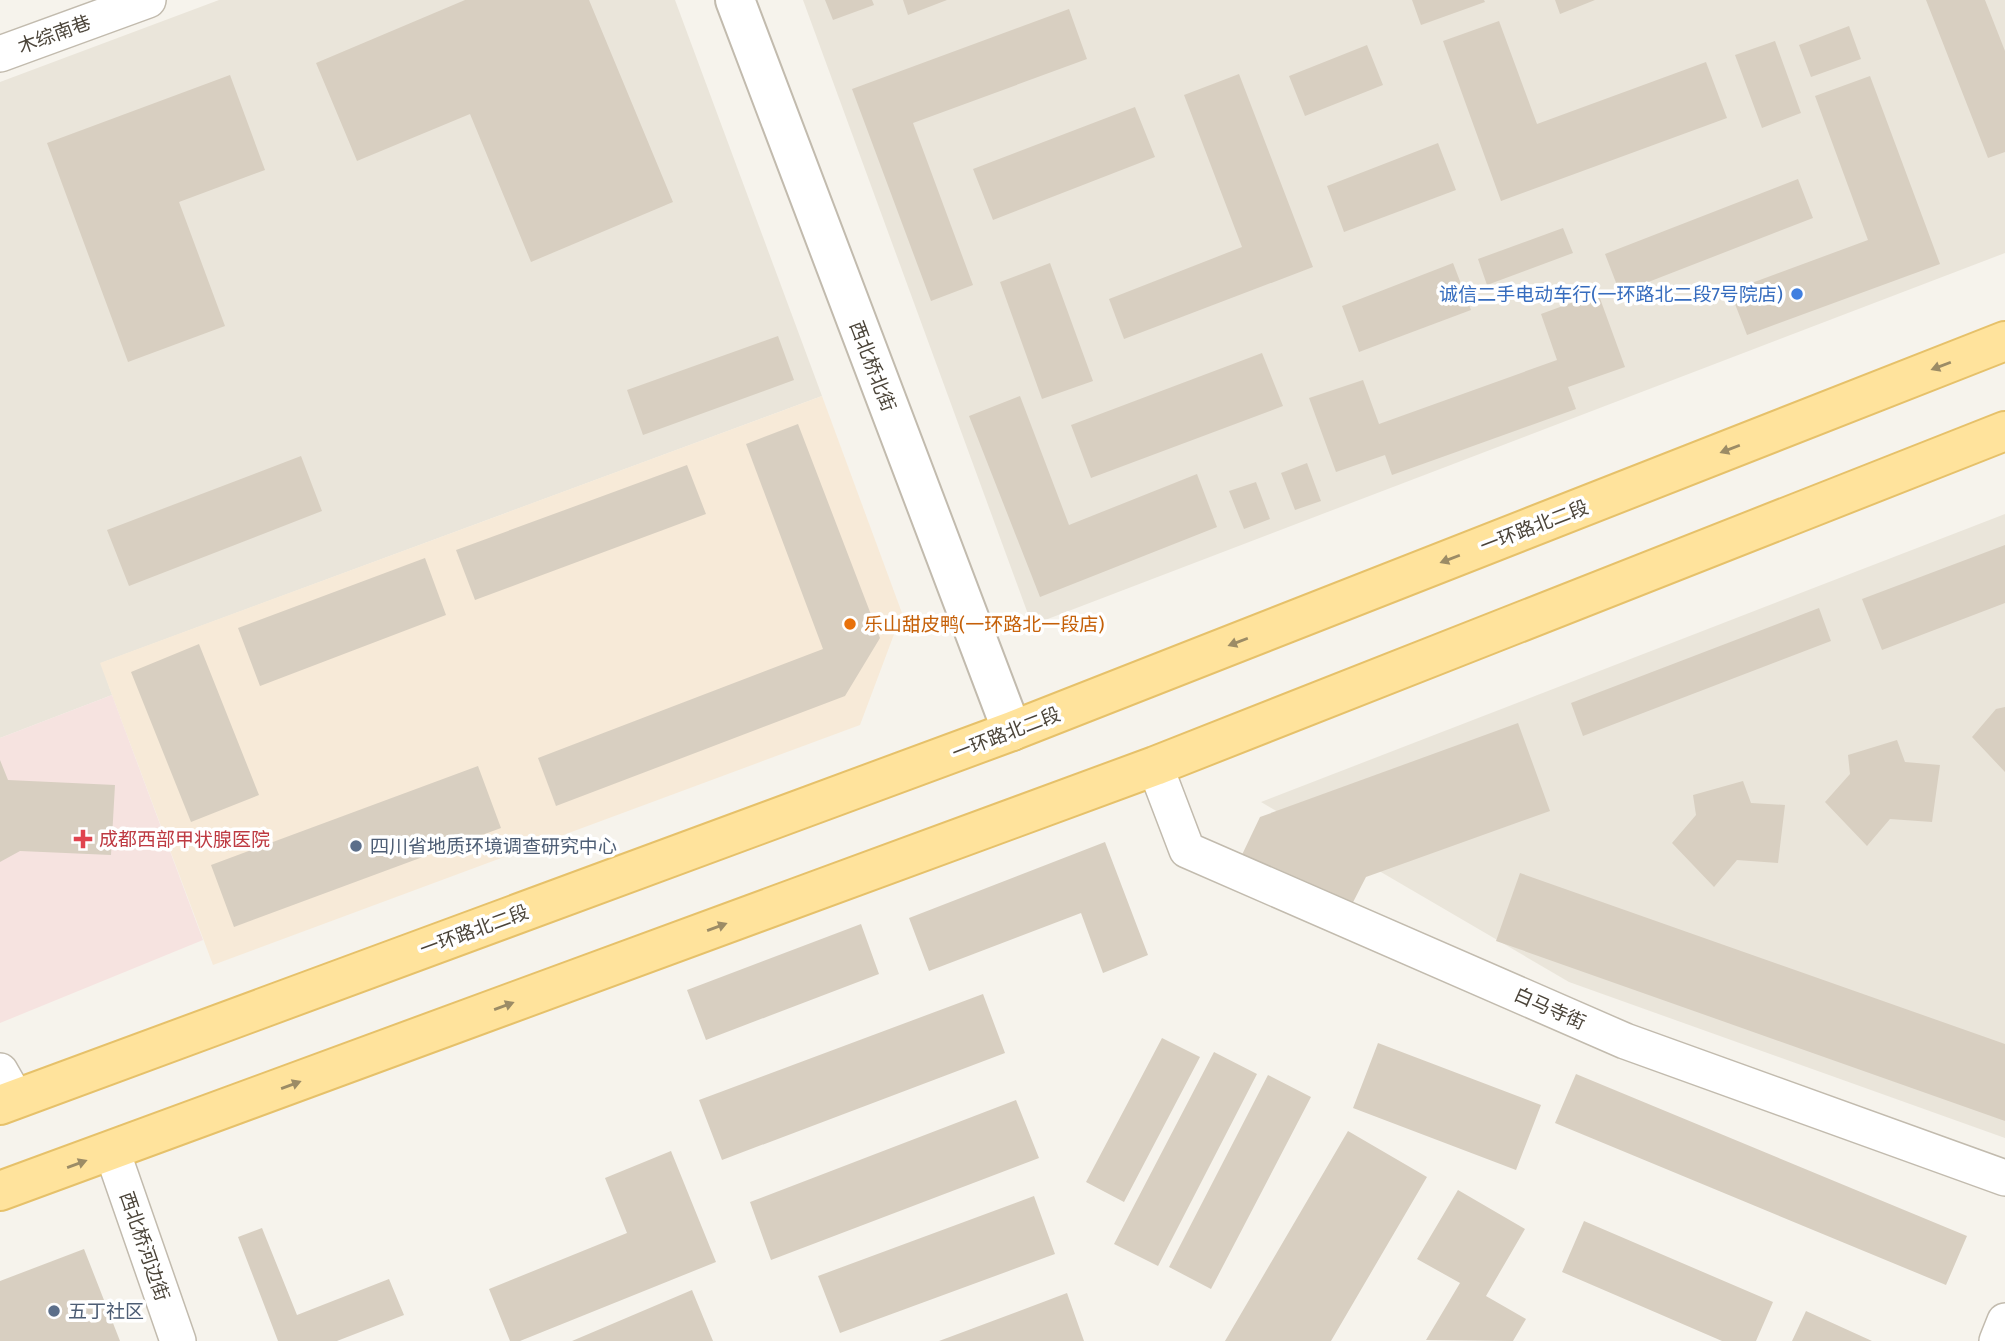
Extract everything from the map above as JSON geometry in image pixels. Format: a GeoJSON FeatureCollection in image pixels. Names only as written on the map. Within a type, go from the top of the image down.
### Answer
{"type":"FeatureCollection","features":[{"type":"Feature","properties":{"kind":"main road","name":"一环路北二段"},"geometry":{"type":"LineString","coordinates":[[5,1092],[1012,731],[2005,341]]}},
{"type":"Feature","properties":{"kind":"main road"},"geometry":{"type":"LineString","coordinates":[[6,1189],[1155,766],[2005,432]]}},
{"type":"Feature","properties":{"kind":"street","name":"木综南巷"},"geometry":{"type":"LineString","coordinates":[[0,54],[148,0]]}},
{"type":"Feature","properties":{"kind":"street","name":"西北桥北街"},"geometry":{"type":"LineString","coordinates":[[735,0],[1012,731]]}},
{"type":"Feature","properties":{"kind":"street","name":"白马寺街"},"geometry":{"type":"LineString","coordinates":[[1155,766],[1187,850],[1625,1041],[2005,1178]]}},
{"type":"Feature","properties":{"kind":"street","name":"西北桥河边街"},"geometry":{"type":"LineString","coordinates":[[112,1151],[178,1341]]}},
{"type":"Feature","properties":{"kind":"street"},"geometry":{"type":"LineString","coordinates":[[1997,1341],[2005,1321]]}},
{"type":"Feature","properties":{"kind":"shaded area"},"geometry":{"type":"Polygon","coordinates":[[[219,0],[675,0],[822,396],[101,663],[112,695],[0,738],[0,82],[219,0]]]}},
{"type":"Feature","properties":{"kind":"shaded area"},"geometry":{"type":"Polygon","coordinates":[[[803,0],[2005,0],[2005,253],[1032,625],[803,0]]]}},
{"type":"Feature","properties":{"kind":"shaded area"},"geometry":{"type":"Polygon","coordinates":[[[822,396],[902,613],[860,725],[213,965],[100,663],[822,396]]]}},
{"type":"Feature","properties":{"kind":"shaded area"},"geometry":{"type":"Polygon","coordinates":[[[2005,514],[2005,1138],[1569,982],[1261,802],[2005,514]]]}},
{"type":"Feature","properties":{"kind":"shaded area","name":"成都西部甲状腺医院"},"geometry":{"type":"Polygon","coordinates":[[[112,695],[203,940],[0,1023],[0,738],[112,695]]]}},
{"type":"Feature","properties":{"kind":"building"},"geometry":{"type":"Polygon","coordinates":[[[465,0],[589,0],[673,202],[531,262],[470,114],[357,161],[316,63],[465,0]]]}},
{"type":"Feature","properties":{"kind":"building"},"geometry":{"type":"Polygon","coordinates":[[[825,0],[872,0],[874,5],[833,20],[825,0]]]}},
{"type":"Feature","properties":{"kind":"building"},"geometry":{"type":"Polygon","coordinates":[[[903,0],[947,0],[908,15],[903,0]]]}},
{"type":"Feature","properties":{"kind":"building"},"geometry":{"type":"Polygon","coordinates":[[[1412,0],[1484,0],[1485,2],[1421,25],[1412,0]]]}},
{"type":"Feature","properties":{"kind":"building"},"geometry":{"type":"Polygon","coordinates":[[[1555,0],[1595,0],[1560,14],[1555,0]]]}},
{"type":"Feature","properties":{"kind":"building"},"geometry":{"type":"Polygon","coordinates":[[[1926,0],[1985,0],[2005,51],[2005,152],[1988,158],[1926,0]]]}},
{"type":"Feature","properties":{"kind":"building"},"geometry":{"type":"Polygon","coordinates":[[[1069,9],[1087,59],[913,123],[973,285],[931,301],[852,89],[1069,9]]]}},
{"type":"Feature","properties":{"kind":"building"},"geometry":{"type":"Polygon","coordinates":[[[1499,21],[1537,124],[1706,62],[1727,118],[1501,201],[1443,41],[1499,21]]]}},
{"type":"Feature","properties":{"kind":"building"},"geometry":{"type":"Polygon","coordinates":[[[1849,26],[1861,59],[1811,77],[1799,45],[1849,26]]]}},
{"type":"Feature","properties":{"kind":"building"},"geometry":{"type":"Polygon","coordinates":[[[1775,41],[1801,113],[1762,128],[1735,55],[1775,41]]]}},
{"type":"Feature","properties":{"kind":"building"},"geometry":{"type":"Polygon","coordinates":[[[1367,45],[1383,85],[1305,116],[1289,76],[1367,45]]]}},
{"type":"Feature","properties":{"kind":"building"},"geometry":{"type":"Polygon","coordinates":[[[1239,74],[1313,267],[1124,339],[1109,299],[1242,247],[1184,95],[1239,74]]]}},
{"type":"Feature","properties":{"kind":"building"},"geometry":{"type":"Polygon","coordinates":[[[230,75],[265,170],[179,202],[225,326],[128,362],[47,143],[230,75]]]}},
{"type":"Feature","properties":{"kind":"building"},"geometry":{"type":"Polygon","coordinates":[[[1870,76],[1940,264],[1747,335],[1730,291],[1868,240],[1815,96],[1870,76]]]}},
{"type":"Feature","properties":{"kind":"building"},"geometry":{"type":"Polygon","coordinates":[[[1135,107],[1155,157],[993,220],[973,169],[1135,107]]]}},
{"type":"Feature","properties":{"kind":"building"},"geometry":{"type":"Polygon","coordinates":[[[1438,143],[1456,190],[1344,232],[1327,186],[1438,143]]]}},
{"type":"Feature","properties":{"kind":"building"},"geometry":{"type":"Polygon","coordinates":[[[1798,179],[1813,218],[1620,293],[1605,254],[1798,179]]]}},
{"type":"Feature","properties":{"kind":"building"},"geometry":{"type":"Polygon","coordinates":[[[1563,228],[1573,253],[1487,285],[1478,259],[1563,228]]]}},
{"type":"Feature","properties":{"kind":"building"},"geometry":{"type":"Polygon","coordinates":[[[1050,263],[1093,381],[1042,399],[1000,282],[1050,263]]]}},
{"type":"Feature","properties":{"kind":"building"},"geometry":{"type":"Polygon","coordinates":[[[1453,263],[1471,310],[1359,352],[1342,306],[1453,263]]]}},
{"type":"Feature","properties":{"kind":"building"},"geometry":{"type":"Polygon","coordinates":[[[1598,293],[1625,367],[1568,387],[1576,409],[1392,475],[1385,455],[1336,472],[1309,398],[1363,380],[1379,424],[1557,360],[1541,314],[1598,293]]]}},
{"type":"Feature","properties":{"kind":"building"},"geometry":{"type":"Polygon","coordinates":[[[778,336],[794,380],[643,435],[627,390],[778,336]]]}},
{"type":"Feature","properties":{"kind":"building"},"geometry":{"type":"Polygon","coordinates":[[[1262,353],[1283,406],[1091,478],[1071,425],[1262,353]]]}},
{"type":"Feature","properties":{"kind":"building"},"geometry":{"type":"Polygon","coordinates":[[[1020,396],[1069,525],[1197,474],[1217,527],[1040,597],[969,416],[1020,396]]]}},
{"type":"Feature","properties":{"kind":"building"},"geometry":{"type":"Polygon","coordinates":[[[798,424],[880,638],[845,696],[556,806],[538,758],[823,649],[746,444],[798,424]]]}},
{"type":"Feature","properties":{"kind":"building"},"geometry":{"type":"Polygon","coordinates":[[[301,456],[322,511],[129,586],[107,530],[301,456]]]}},
{"type":"Feature","properties":{"kind":"building"},"geometry":{"type":"Polygon","coordinates":[[[1307,463],[1321,501],[1295,510],[1281,473],[1307,463]]]}},
{"type":"Feature","properties":{"kind":"building"},"geometry":{"type":"Polygon","coordinates":[[[687,465],[706,514],[475,600],[456,550],[687,465]]]}},
{"type":"Feature","properties":{"kind":"building"},"geometry":{"type":"Polygon","coordinates":[[[1256,482],[1270,519],[1244,529],[1229,491],[1256,482]]]}},
{"type":"Feature","properties":{"kind":"building"},"geometry":{"type":"Polygon","coordinates":[[[2005,545],[2005,603],[1882,650],[1862,599],[2005,545]]]}},
{"type":"Feature","properties":{"kind":"building"},"geometry":{"type":"Polygon","coordinates":[[[425,558],[446,615],[260,686],[238,628],[425,558]]]}},
{"type":"Feature","properties":{"kind":"building"},"geometry":{"type":"Polygon","coordinates":[[[1819,608],[1831,641],[1583,736],[1571,703],[1819,608]]]}},
{"type":"Feature","properties":{"kind":"building"},"geometry":{"type":"Polygon","coordinates":[[[199,644],[259,795],[191,822],[131,672],[199,644]]]}},
{"type":"Feature","properties":{"kind":"building"},"geometry":{"type":"Polygon","coordinates":[[[2005,707],[2005,772],[1972,737],[1996,709],[2005,707]]]}},
{"type":"Feature","properties":{"kind":"building"},"geometry":{"type":"Polygon","coordinates":[[[1518,723],[1550,811],[1366,877],[1348,912],[1240,859],[1260,817],[1518,723]]]}},
{"type":"Feature","properties":{"kind":"building"},"geometry":{"type":"Polygon","coordinates":[[[1897,740],[1905,762],[1940,765],[1932,822],[1890,819],[1867,846],[1825,802],[1850,774],[1848,755],[1897,740]]]}},
{"type":"Feature","properties":{"kind":"building"},"geometry":{"type":"Polygon","coordinates":[[[0,760],[8,780],[115,785],[111,855],[20,851],[0,862],[0,760]]]}},
{"type":"Feature","properties":{"kind":"building","name":"四川省地质环境调查研究中心"},"geometry":{"type":"Polygon","coordinates":[[[478,766],[501,828],[234,927],[211,865],[478,766]]]}},
{"type":"Feature","properties":{"kind":"building"},"geometry":{"type":"Polygon","coordinates":[[[1743,781],[1751,803],[1785,805],[1778,863],[1737,860],[1714,887],[1672,843],[1696,815],[1693,795],[1743,781]]]}},
{"type":"Feature","properties":{"kind":"building"},"geometry":{"type":"Polygon","coordinates":[[[1105,842],[1148,955],[1103,973],[1081,913],[929,971],[909,918],[1105,842]]]}},
{"type":"Feature","properties":{"kind":"building"},"geometry":{"type":"Polygon","coordinates":[[[1520,873],[2005,1044],[2005,1121],[1496,941],[1520,873]]]}},
{"type":"Feature","properties":{"kind":"building"},"geometry":{"type":"Polygon","coordinates":[[[861,924],[879,974],[706,1040],[687,990],[861,924]]]}},
{"type":"Feature","properties":{"kind":"building"},"geometry":{"type":"Polygon","coordinates":[[[983,994],[1005,1053],[722,1160],[699,1100],[983,994]]]}},
{"type":"Feature","properties":{"kind":"building"},"geometry":{"type":"Polygon","coordinates":[[[1162,1038],[1200,1057],[1124,1202],[1086,1182],[1162,1038]]]}},
{"type":"Feature","properties":{"kind":"building"},"geometry":{"type":"Polygon","coordinates":[[[1378,1043],[1541,1105],[1516,1170],[1353,1108],[1378,1043]]]}},
{"type":"Feature","properties":{"kind":"building"},"geometry":{"type":"Polygon","coordinates":[[[1214,1052],[1257,1074],[1158,1266],[1114,1244],[1214,1052]]]}},
{"type":"Feature","properties":{"kind":"building"},"geometry":{"type":"Polygon","coordinates":[[[1576,1074],[1967,1236],[1946,1285],[1555,1123],[1576,1074]]]}},
{"type":"Feature","properties":{"kind":"building"},"geometry":{"type":"Polygon","coordinates":[[[1268,1075],[1311,1097],[1211,1289],[1169,1267],[1268,1075]]]}},
{"type":"Feature","properties":{"kind":"building"},"geometry":{"type":"Polygon","coordinates":[[[1016,1100],[1039,1158],[771,1260],[750,1202],[1016,1100]]]}},
{"type":"Feature","properties":{"kind":"building"},"geometry":{"type":"Polygon","coordinates":[[[1348,1131],[1427,1177],[1331,1341],[1225,1341],[1348,1131]]]}},
{"type":"Feature","properties":{"kind":"building"},"geometry":{"type":"Polygon","coordinates":[[[671,1151],[716,1262],[520,1341],[510,1341],[489,1289],[627,1233],[605,1178],[671,1151]]]}},
{"type":"Feature","properties":{"kind":"building"},"geometry":{"type":"Polygon","coordinates":[[[1458,1190],[1525,1229],[1486,1296],[1526,1319],[1513,1341],[1426,1340],[1460,1283],[1417,1259],[1458,1190]]]}},
{"type":"Feature","properties":{"kind":"building"},"geometry":{"type":"Polygon","coordinates":[[[1034,1196],[1055,1254],[840,1333],[818,1276],[1034,1196]]]}},
{"type":"Feature","properties":{"kind":"building"},"geometry":{"type":"Polygon","coordinates":[[[1584,1221],[1773,1302],[1756,1341],[1722,1341],[1562,1272],[1584,1221]]]}},
{"type":"Feature","properties":{"kind":"building"},"geometry":{"type":"Polygon","coordinates":[[[262,1228],[297,1315],[389,1279],[404,1315],[337,1341],[278,1341],[238,1237],[262,1228]]]}},
{"type":"Feature","properties":{"kind":"building","name":"五丁社区"},"geometry":{"type":"Polygon","coordinates":[[[84,1249],[120,1341],[0,1341],[0,1281],[84,1249]]]}},
{"type":"Feature","properties":{"kind":"building"},"geometry":{"type":"Polygon","coordinates":[[[692,1290],[713,1341],[572,1341],[692,1290]]]}},
{"type":"Feature","properties":{"kind":"building"},"geometry":{"type":"Polygon","coordinates":[[[1067,1293],[1084,1341],[939,1341],[1067,1293]]]}},
{"type":"Feature","properties":{"kind":"building"},"geometry":{"type":"Polygon","coordinates":[[[1806,1311],[1872,1341],[1792,1341],[1806,1311]]]}},
{"type":"Feature","properties":{"kind":"place","name":"诚信二手电动车行(一环路北二段7号院店)"},"geometry":{"type":"Point","coordinates":[1797,294]}},
{"type":"Feature","properties":{"kind":"place","name":"乐山甜皮鸭(一环路北一段店)"},"geometry":{"type":"Point","coordinates":[850,624]}},
{"type":"Feature","properties":{"kind":"place","name":"成都西部甲状腺医院"},"geometry":{"type":"Point","coordinates":[83,839]}},
{"type":"Feature","properties":{"kind":"place","name":"四川省地质环境调查研究中心"},"geometry":{"type":"Point","coordinates":[356,846]}},
{"type":"Feature","properties":{"kind":"place","name":"五丁社区"},"geometry":{"type":"Point","coordinates":[54,1311]}}]}
